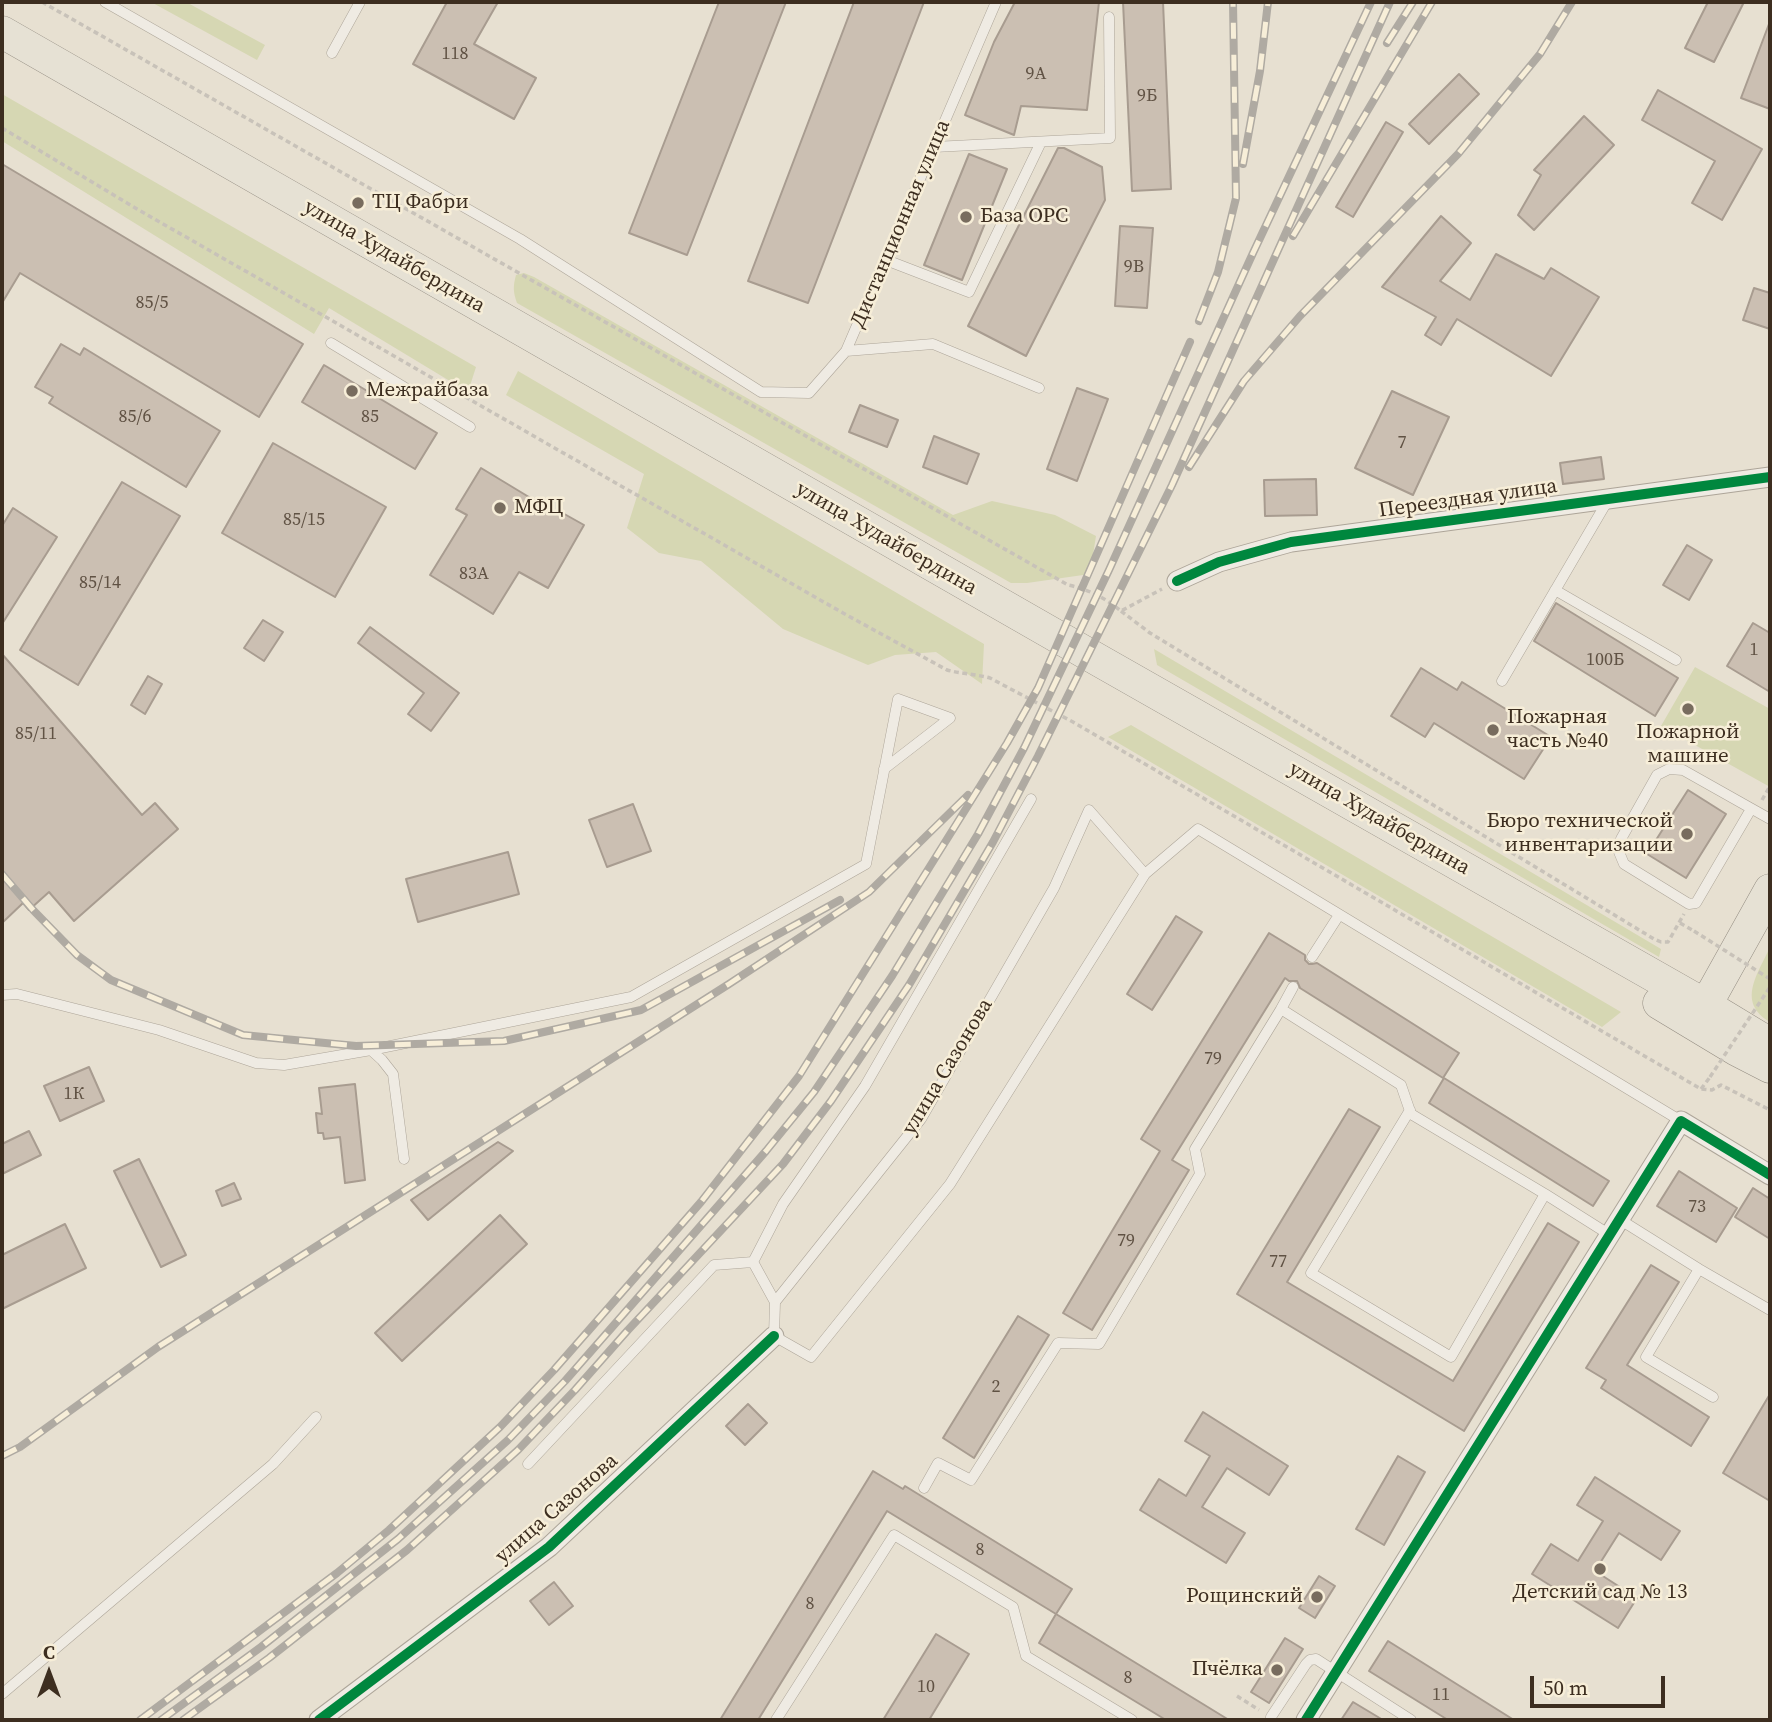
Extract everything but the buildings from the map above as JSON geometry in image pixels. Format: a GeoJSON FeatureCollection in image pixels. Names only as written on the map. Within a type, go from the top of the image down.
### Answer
{"type":"FeatureCollection","features":[{"type":"Feature","properties":{"kind":"main road","name":"улица Худайбердина"},"geometry":{"type":"LineString","coordinates":[[2,32],[1112,668],[1702,1012],[1767,1057]]}},
{"type":"Feature","properties":{"kind":"main road","name":"улица Худайбердина"},"geometry":{"type":"LineString","coordinates":[[2,56],[1091,680],[1567,946],[1584,959],[1737,1050],[1767,1057]]}},
{"type":"Feature","properties":{"kind":"main road"},"geometry":{"type":"LineString","coordinates":[[1567,946],[1702,1012],[1770,890]]}},
{"type":"Feature","properties":{"kind":"street","name":"Переездная улица"},"geometry":{"type":"LineString","coordinates":[[1177,581],[1219,562],[1291,542],[1770,477]]}},
{"type":"Feature","properties":{"kind":"street"},"geometry":{"type":"LineString","coordinates":[[1306,1720],[1681,1121],[1770,1175]]}},
{"type":"Feature","properties":{"kind":"street","name":"улица Сазонова"},"geometry":{"type":"LineString","coordinates":[[319,1720],[549,1547],[774,1336]]}},
{"type":"Feature","properties":{"kind":"lane","name":"Дистанционная улица"},"geometry":{"type":"LineString","coordinates":[[105,2],[520,239],[761,392],[809,393],[846,351],[996,2]]}},
{"type":"Feature","properties":{"kind":"lane"},"geometry":{"type":"LineString","coordinates":[[332,53],[360,2]]}},
{"type":"Feature","properties":{"kind":"lane"},"geometry":{"type":"LineString","coordinates":[[934,147],[1110,138],[1109,17]]}},
{"type":"Feature","properties":{"kind":"lane"},"geometry":{"type":"LineString","coordinates":[[886,260],[969,292],[1041,142]]}},
{"type":"Feature","properties":{"kind":"lane"},"geometry":{"type":"LineString","coordinates":[[331,343],[470,427]]}},
{"type":"Feature","properties":{"kind":"lane"},"geometry":{"type":"LineString","coordinates":[[846,351],[933,344],[1039,388]]}},
{"type":"Feature","properties":{"kind":"lane"},"geometry":{"type":"LineString","coordinates":[[1502,681],[1609,499]]}},
{"type":"Feature","properties":{"kind":"lane"},"geometry":{"type":"LineString","coordinates":[[1555,590],[1676,660]]}},
{"type":"Feature","properties":{"kind":"lane"},"geometry":{"type":"LineString","coordinates":[[2,995],[17,994],[159,1030],[256,1063],[284,1065],[631,997],[866,864],[884,769],[898,699],[950,718],[884,769]]}},
{"type":"Feature","properties":{"kind":"lane"},"geometry":{"type":"LineString","coordinates":[[1751,809],[1696,903],[1689,904],[1624,864],[1619,852],[1621,839],[1657,775],[1669,769],[1683,770],[1770,819]]}},
{"type":"Feature","properties":{"kind":"lane"},"geometry":{"type":"LineString","coordinates":[[753,1262],[783,1204],[865,1086],[1031,799]]}},
{"type":"Feature","properties":{"kind":"lane","name":"улица Сазонова"},"geometry":{"type":"LineString","coordinates":[[775,1302],[921,1119],[1054,888],[1089,810],[1144,874]]}},
{"type":"Feature","properties":{"kind":"lane"},"geometry":{"type":"LineString","coordinates":[[753,1262],[775,1302],[774,1336],[811,1357],[950,1184],[1144,874],[1198,829],[1681,1121]]}},
{"type":"Feature","properties":{"kind":"lane"},"geometry":{"type":"LineString","coordinates":[[1312,957],[1339,915]]}},
{"type":"Feature","properties":{"kind":"lane"},"geometry":{"type":"LineString","coordinates":[[924,1488],[938,1463],[971,1480],[1058,1343],[1099,1344],[1200,1174],[1195,1149],[1293,987]]}},
{"type":"Feature","properties":{"kind":"lane"},"geometry":{"type":"LineString","coordinates":[[1281,1009],[1401,1085],[1411,1114],[1545,1194],[1699,1269],[1770,1310]]}},
{"type":"Feature","properties":{"kind":"lane"},"geometry":{"type":"LineString","coordinates":[[370,1050],[393,1074],[404,1159]]}},
{"type":"Feature","properties":{"kind":"lane"},"geometry":{"type":"LineString","coordinates":[[1410,1110],[1311,1273],[1451,1357],[1545,1194]]}},
{"type":"Feature","properties":{"kind":"lane"},"geometry":{"type":"LineString","coordinates":[[528,1464],[714,1265],[753,1262]]}},
{"type":"Feature","properties":{"kind":"lane"},"geometry":{"type":"LineString","coordinates":[[1699,1269],[1646,1357],[1713,1397]]}},
{"type":"Feature","properties":{"kind":"lane"},"geometry":{"type":"LineString","coordinates":[[2,1694],[273,1464],[316,1417]]}},
{"type":"Feature","properties":{"kind":"lane"},"geometry":{"type":"LineString","coordinates":[[776,1720],[894,1535],[1013,1607],[1026,1656],[1132,1720]]}},
{"type":"Feature","properties":{"kind":"lane"},"geometry":{"type":"LineString","coordinates":[[1266,1714],[1310,1660],[1316,1659],[1407,1719]]}},
{"type":"Feature","properties":{"kind":"path"},"geometry":{"type":"LineString","coordinates":[[42,2],[1068,585],[1080,587],[1105,599],[1150,633],[1654,940],[1668,943],[1680,923],[1770,979]]}},
{"type":"Feature","properties":{"kind":"path"},"geometry":{"type":"LineString","coordinates":[[2,128],[136,209],[843,613],[947,670],[990,678],[1073,722],[1701,1089],[1712,1090],[1721,1085],[1770,1110]]}},
{"type":"Feature","properties":{"kind":"path"},"geometry":{"type":"LineString","coordinates":[[1121,611],[1177,581]]}},
{"type":"Feature","properties":{"kind":"path"},"geometry":{"type":"LineString","coordinates":[[1701,1089],[1770,987]]}},
{"type":"Feature","properties":{"kind":"path"},"geometry":{"type":"LineString","coordinates":[[1237,1696],[1266,1714]]}},
{"type":"Feature","properties":{"kind":"green space"},"geometry":{"type":"Polygon","coordinates":[[[151,2],[186,2],[265,45],[257,60],[151,2]]]}},
{"type":"Feature","properties":{"kind":"green space"},"geometry":{"type":"Polygon","coordinates":[[[2,94],[476,367],[468,392],[329,308],[314,334],[2,141],[2,94]]]}},
{"type":"Feature","properties":{"kind":"green space"},"geometry":{"type":"Polygon","coordinates":[[[524,273],[953,515],[992,501],[1055,515],[1096,536],[1090,574],[1011,583],[517,303],[515,279],[516,275],[524,273]]]}},
{"type":"Feature","properties":{"kind":"green space"},"geometry":{"type":"Polygon","coordinates":[[[518,371],[984,644],[982,684],[936,652],[895,655],[868,665],[783,629],[701,561],[659,553],[627,528],[644,474],[506,395],[518,371]]]}},
{"type":"Feature","properties":{"kind":"green space"},"geometry":{"type":"Polygon","coordinates":[[[1154,649],[1661,949],[1659,957],[1157,665],[1154,649]]]}},
{"type":"Feature","properties":{"kind":"green space"},"geometry":{"type":"Polygon","coordinates":[[[1695,667],[1770,709],[1770,787],[1661,726],[1695,667]]]}},
{"type":"Feature","properties":{"kind":"green space"},"geometry":{"type":"Polygon","coordinates":[[[1131,725],[1621,1012],[1602,1027],[1108,737],[1131,725]]]}},
{"type":"Feature","properties":{"kind":"green space"},"geometry":{"type":"Polygon","coordinates":[[[1770,947],[1770,1022],[1754,1006],[1752,997],[1756,977],[1770,947]]]}},
{"type":"Feature","properties":{"kind":"railway"},"geometry":{"type":"LineString","coordinates":[[1199,321],[1218,272],[1236,198],[1233,2]]}},
{"type":"Feature","properties":{"kind":"railway"},"geometry":{"type":"LineString","coordinates":[[1243,164],[1260,71],[1268,2]]}},
{"type":"Feature","properties":{"kind":"railway"},"geometry":{"type":"LineString","coordinates":[[161,1720],[261,1647],[398,1539],[508,1440],[565,1381],[766,1151],[814,1092],[892,976],[978,834],[1024,748],[1371,2]]}},
{"type":"Feature","properties":{"kind":"railway"},"geometry":{"type":"LineString","coordinates":[[183,1720],[269,1658],[407,1550],[518,1450],[783,1164],[831,1101],[909,985],[993,842],[1038,756],[1172,485],[1390,2]]}},
{"type":"Feature","properties":{"kind":"railway"},"geometry":{"type":"LineString","coordinates":[[1387,43],[1413,2]]}},
{"type":"Feature","properties":{"kind":"railway"},"geometry":{"type":"LineString","coordinates":[[1293,236],[1432,2]]}},
{"type":"Feature","properties":{"kind":"railway"},"geometry":{"type":"LineString","coordinates":[[1189,467],[1244,381],[1300,316],[1458,154],[1540,54],[1572,2]]}},
{"type":"Feature","properties":{"kind":"railway"},"geometry":{"type":"LineString","coordinates":[[140,1720],[337,1573],[389,1530],[500,1427],[554,1370],[701,1202],[799,1076],[1007,743],[1038,688],[1190,342]]}},
{"type":"Feature","properties":{"kind":"railway"},"geometry":{"type":"LineString","coordinates":[[2,1456],[20,1447],[158,1347],[869,892],[968,795]]}},
{"type":"Feature","properties":{"kind":"railway"},"geometry":{"type":"LineString","coordinates":[[2,874],[77,955],[111,980],[243,1035],[356,1046],[504,1041],[641,1010],[840,900]]}},
{"type":"Feature","properties":{"kind":"cycle path"},"geometry":{"type":"LineString","coordinates":[[1177,581],[1219,562],[1291,542],[1770,477]]}},
{"type":"Feature","properties":{"kind":"cycle path"},"geometry":{"type":"LineString","coordinates":[[1306,1720],[1681,1121],[1770,1175]]}},
{"type":"Feature","properties":{"kind":"cycle path"},"geometry":{"type":"LineString","coordinates":[[319,1720],[549,1547],[774,1336]]}},
{"type":"Feature","properties":{"kind":"place","name":"ТЦ Фабри"},"geometry":{"type":"Point","coordinates":[358,203]}},
{"type":"Feature","properties":{"kind":"place","name":"База ОРС"},"geometry":{"type":"Point","coordinates":[966,217]}},
{"type":"Feature","properties":{"kind":"place","name":"Межрайбаза"},"geometry":{"type":"Point","coordinates":[352,391]}},
{"type":"Feature","properties":{"kind":"place","name":"МФЦ"},"geometry":{"type":"Point","coordinates":[500,508]}},
{"type":"Feature","properties":{"kind":"place","name":"Пожарной машине"},"geometry":{"type":"Point","coordinates":[1688,709]}},
{"type":"Feature","properties":{"kind":"place","name":"Пожарная часть №40"},"geometry":{"type":"Point","coordinates":[1493,730]}},
{"type":"Feature","properties":{"kind":"place","name":"Бюро технической инвентаризации"},"geometry":{"type":"Point","coordinates":[1687,834]}},
{"type":"Feature","properties":{"kind":"place","name":"Детский сад № 13"},"geometry":{"type":"Point","coordinates":[1600,1569]}},
{"type":"Feature","properties":{"kind":"place","name":"Рощинский"},"geometry":{"type":"Point","coordinates":[1317,1597]}},
{"type":"Feature","properties":{"kind":"place","name":"Пчёлка"},"geometry":{"type":"Point","coordinates":[1277,1670]}}]}
